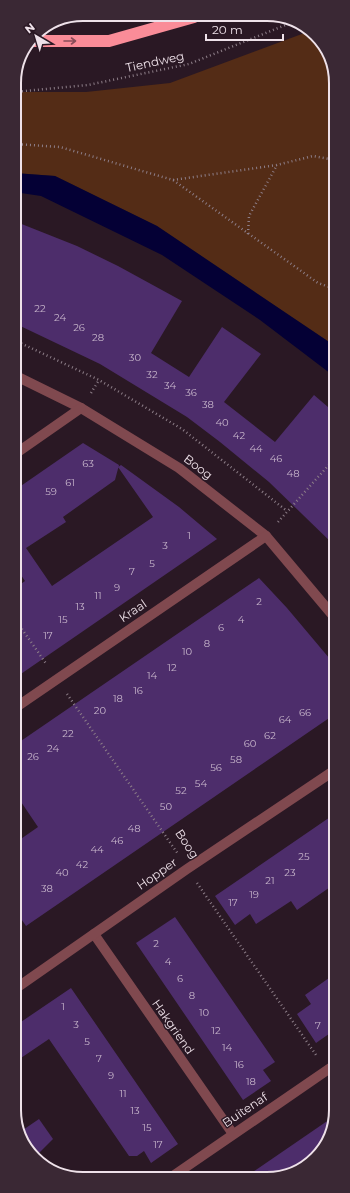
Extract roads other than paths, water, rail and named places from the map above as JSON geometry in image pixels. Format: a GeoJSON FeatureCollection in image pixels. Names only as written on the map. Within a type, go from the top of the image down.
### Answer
{"type":"FeatureCollection","features":[{"type":"Feature","properties":{"kind":"highway"},"geometry":{"type":"LineString","coordinates":[[36,42],[110,41],[180,21]]}},
{"type":"Feature","properties":{"kind":"street","name":"Boog"},"geometry":{"type":"LineString","coordinates":[[21,379],[81,408],[178,468],[266,536],[329,611]]}},
{"type":"Feature","properties":{"kind":"street"},"geometry":{"type":"LineString","coordinates":[[21,449],[81,408]]}},
{"type":"Feature","properties":{"kind":"street","name":"Kraal"},"geometry":{"type":"LineString","coordinates":[[21,704],[266,536]]}},
{"type":"Feature","properties":{"kind":"street","name":"Hopper"},"geometry":{"type":"LineString","coordinates":[[21,985],[187,869],[329,775]]}},
{"type":"Feature","properties":{"kind":"street","name":"Hakgriend"},"geometry":{"type":"LineString","coordinates":[[94,934],[232,1134]]}},
{"type":"Feature","properties":{"kind":"street","name":"Buitenaf"},"geometry":{"type":"LineString","coordinates":[[178,1172],[329,1069]]}}]}
